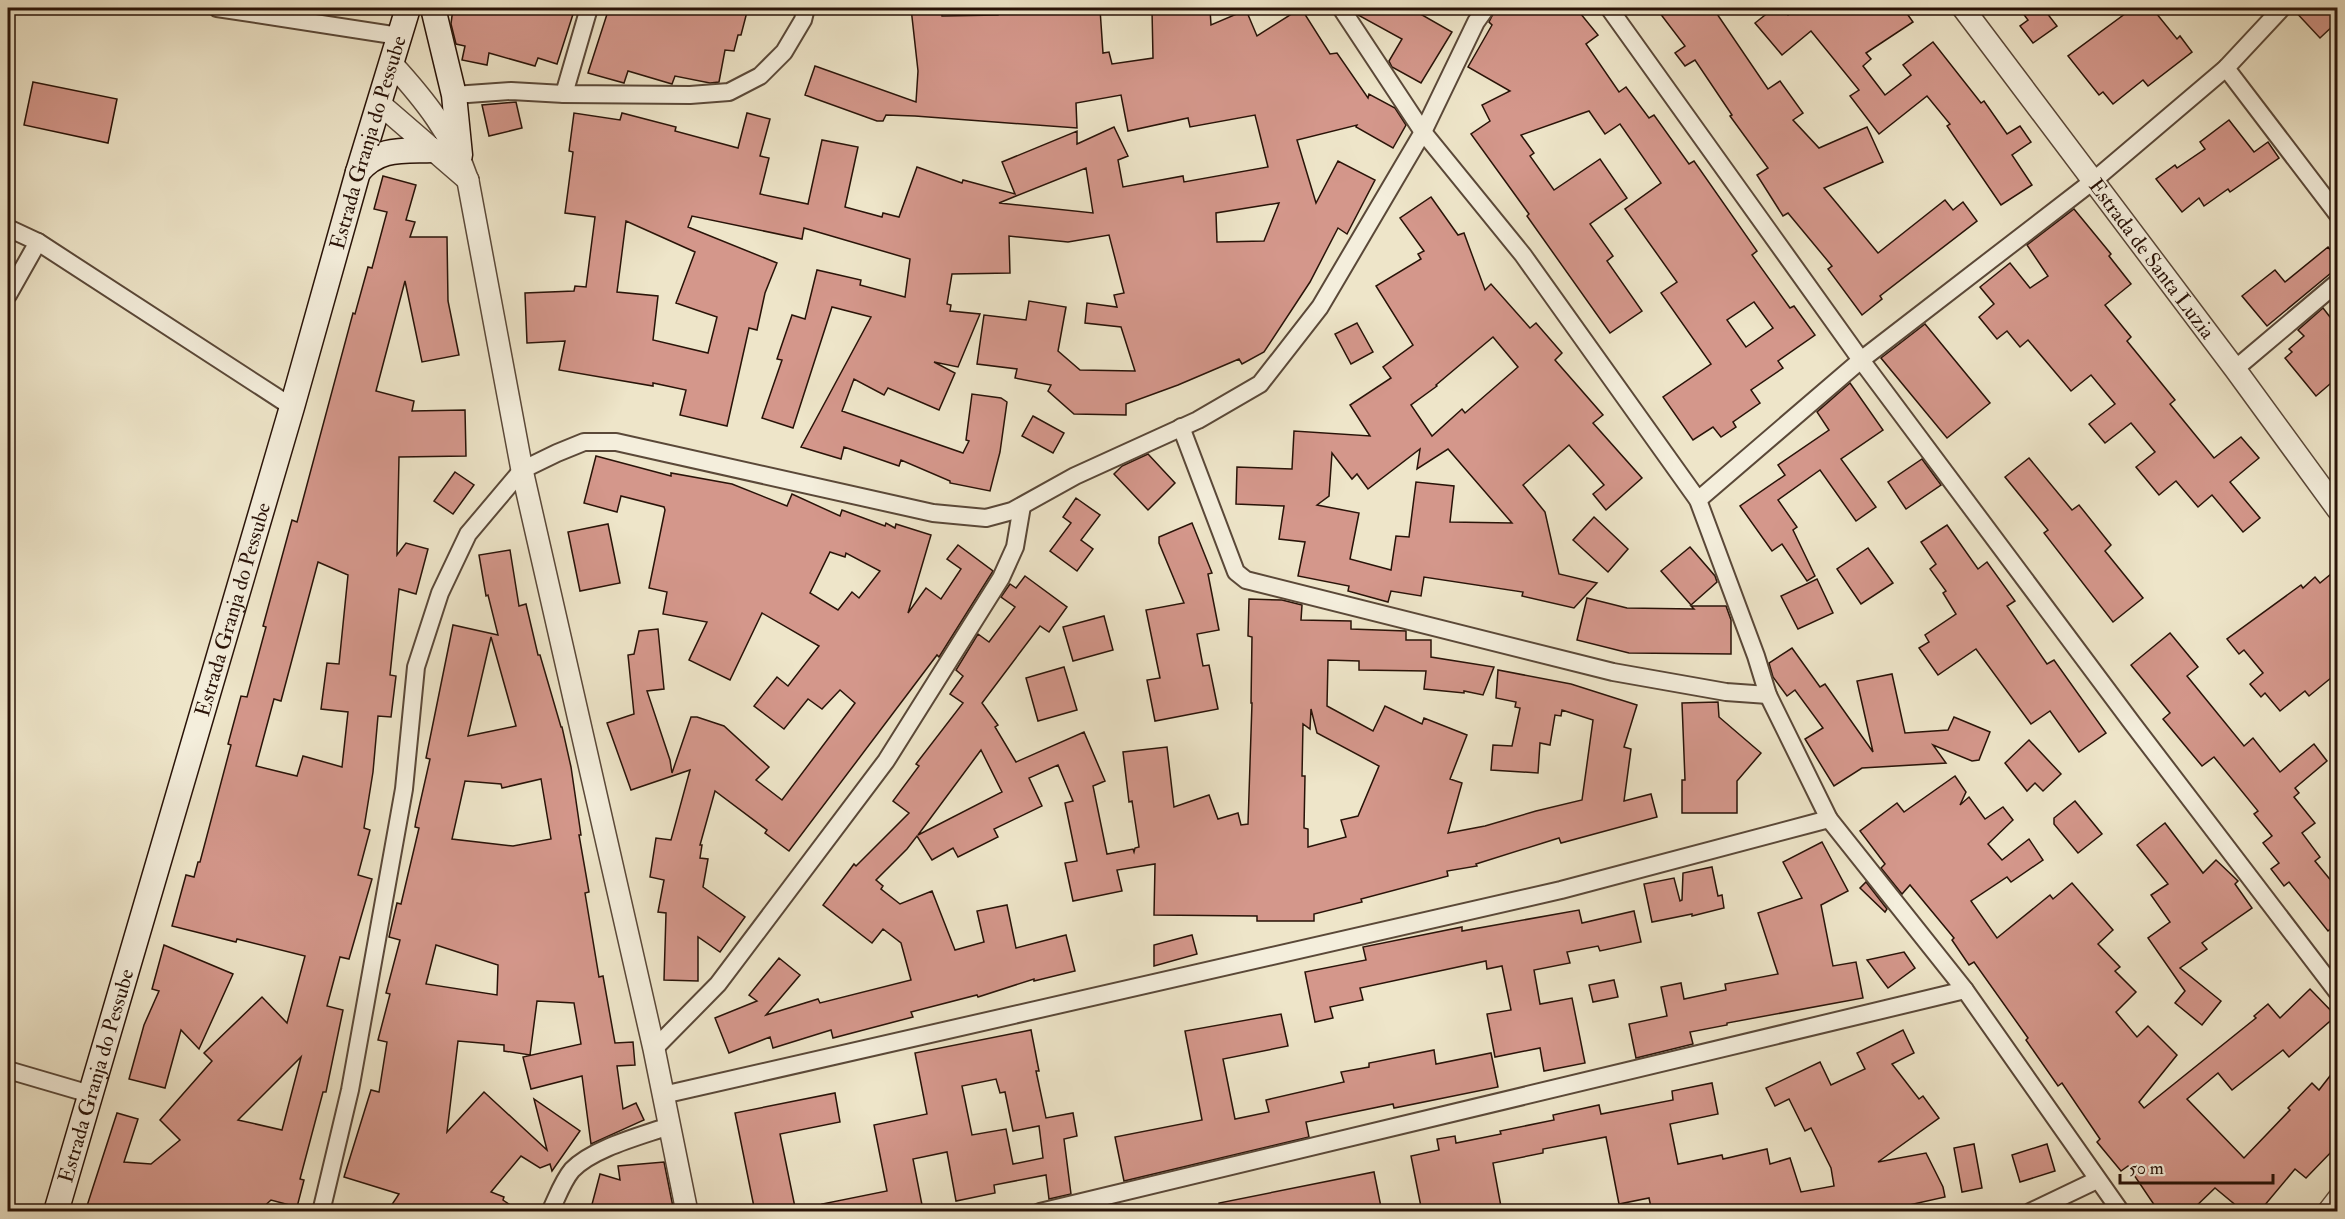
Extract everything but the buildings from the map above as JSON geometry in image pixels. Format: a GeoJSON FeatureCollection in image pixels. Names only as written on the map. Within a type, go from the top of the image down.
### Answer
{"type":"FeatureCollection","features":[{"type":"Feature","properties":{"kind":"main road","name":"Estrada Granja do Pessube"},"geometry":{"type":"LineString","coordinates":[[56,1212],[292,407],[358,172],[408,8]]}},
{"type":"Feature","properties":{"kind":"main road"},"geometry":{"type":"LineString","coordinates":[[433,8],[454,95],[460,155]]}},
{"type":"Feature","properties":{"kind":"main road"},"geometry":{"type":"LineString","coordinates":[[358,172],[369,159],[389,152],[432,150]]}},
{"type":"Feature","properties":{"kind":"street"},"geometry":{"type":"LineString","coordinates":[[217,8],[399,36]]}},
{"type":"Feature","properties":{"kind":"street"},"geometry":{"type":"LineString","coordinates":[[564,94],[589,8]]}},
{"type":"Feature","properties":{"kind":"street"},"geometry":{"type":"LineString","coordinates":[[454,95],[511,91],[690,96],[729,92],[760,76],[784,52],[803,20],[806,8]]}},
{"type":"Feature","properties":{"kind":"street"},"geometry":{"type":"LineString","coordinates":[[1341,8],[1423,132],[1523,255],[1698,500],[1756,656],[1768,695],[1829,819],[1965,990],[2121,1212]]}},
{"type":"Feature","properties":{"kind":"street"},"geometry":{"type":"LineString","coordinates":[[321,1212],[350,1090],[404,789],[416,667],[440,593],[468,534],[522,470],[584,442],[616,442],[933,513],[986,518],[1012,511],[1075,476],[1198,420],[1260,384],[1320,307],[1423,132],[1476,22],[1486,8]]}},
{"type":"Feature","properties":{"kind":"street"},"geometry":{"type":"LineString","coordinates":[[1609,8],[1861,360],[2337,993]]}},
{"type":"Feature","properties":{"kind":"street","name":"Estrada de Santa Luzia"},"geometry":{"type":"LineString","coordinates":[[1963,8],[2235,369],[2337,510]]}},
{"type":"Feature","properties":{"kind":"street"},"geometry":{"type":"LineString","coordinates":[[1698,500],[1861,360],[2093,181],[2226,68],[2282,8]]}},
{"type":"Feature","properties":{"kind":"street"},"geometry":{"type":"LineString","coordinates":[[392,64],[436,116],[460,155],[468,181],[522,470],[654,1049],[687,1212]]}},
{"type":"Feature","properties":{"kind":"street"},"geometry":{"type":"LineString","coordinates":[[2226,68],[2337,215]]}},
{"type":"Feature","properties":{"kind":"street"},"geometry":{"type":"LineString","coordinates":[[380,104],[468,181]]}},
{"type":"Feature","properties":{"kind":"street"},"geometry":{"type":"LineString","coordinates":[[8,228],[38,242],[292,407]]}},
{"type":"Feature","properties":{"kind":"street"},"geometry":{"type":"LineString","coordinates":[[8,295],[38,242]]}},
{"type":"Feature","properties":{"kind":"street"},"geometry":{"type":"LineString","coordinates":[[2235,369],[2337,282]]}},
{"type":"Feature","properties":{"kind":"street"},"geometry":{"type":"LineString","coordinates":[[1181,427],[1236,572],[1245,580],[1613,672],[1726,692],[1768,695]]}},
{"type":"Feature","properties":{"kind":"street"},"geometry":{"type":"LineString","coordinates":[[654,1049],[718,984],[886,761],[1000,578],[1016,547],[1022,506]]}},
{"type":"Feature","properties":{"kind":"street"},"geometry":{"type":"LineString","coordinates":[[663,1095],[1561,890],[1829,819]]}},
{"type":"Feature","properties":{"kind":"street"},"geometry":{"type":"LineString","coordinates":[[1040,1212],[1965,990]]}},
{"type":"Feature","properties":{"kind":"street"},"geometry":{"type":"LineString","coordinates":[[8,1070],[90,1094]]}},
{"type":"Feature","properties":{"kind":"street"},"geometry":{"type":"LineString","coordinates":[[550,1212],[564,1182],[580,1163],[611,1147],[669,1126]]}},
{"type":"Feature","properties":{"kind":"street"},"geometry":{"type":"LineString","coordinates":[[2030,1212],[2097,1180]]}},
{"type":"Feature","properties":{"kind":"street"},"geometry":{"type":"LineString","coordinates":[[2328,1212],[2337,1199]]}}]}
